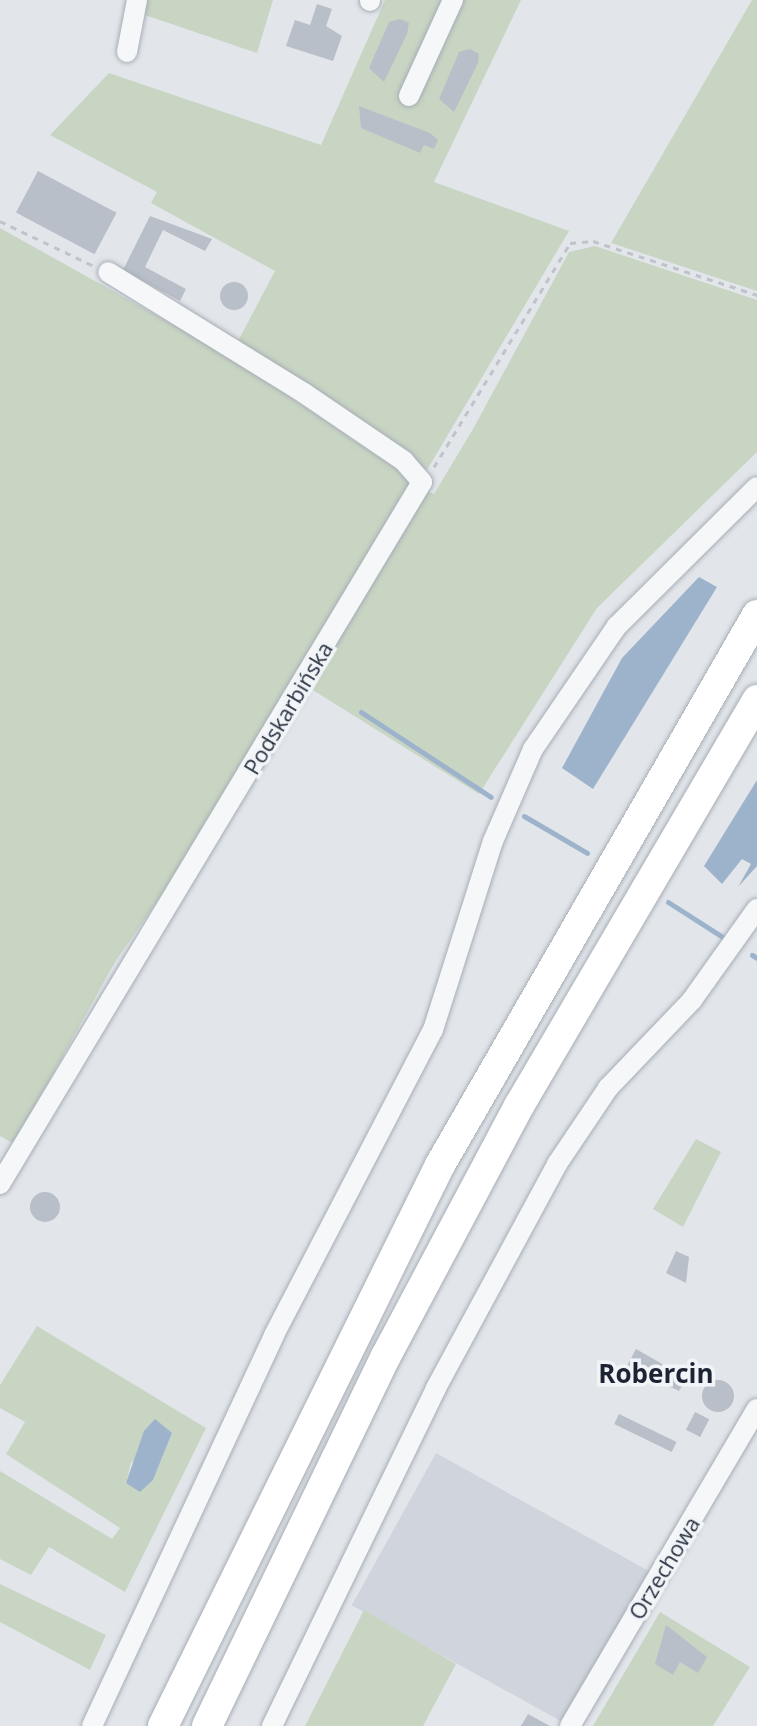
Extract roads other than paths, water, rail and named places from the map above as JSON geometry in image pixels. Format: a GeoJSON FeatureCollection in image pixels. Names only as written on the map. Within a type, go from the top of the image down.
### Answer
{"type":"FeatureCollection","features":[{"type":"Feature","properties":{"kind":"highway"},"geometry":{"type":"LineString","coordinates":[[163,1726],[440,1165],[757,615]]}},
{"type":"Feature","properties":{"kind":"highway"},"geometry":{"type":"LineString","coordinates":[[207,1726],[386,1356],[504,1133],[757,700]]}},
{"type":"Feature","properties":{"kind":"street"},"geometry":{"type":"LineString","coordinates":[[127,52],[137,0]]}},
{"type":"Feature","properties":{"kind":"street"},"geometry":{"type":"LineString","coordinates":[[409,96],[453,0]]}},
{"type":"Feature","properties":{"kind":"street","name":"Podskarbińska"},"geometry":{"type":"LineString","coordinates":[[0,1184],[422,482],[404,461],[304,393],[108,272]]}},
{"type":"Feature","properties":{"kind":"street"},"geometry":{"type":"LineString","coordinates":[[92,1726],[274,1335],[433,1030],[493,841],[533,749],[617,626],[757,487]]}},
{"type":"Feature","properties":{"kind":"street"},"geometry":{"type":"LineString","coordinates":[[272,1726],[436,1388],[557,1164],[608,1088],[692,1000],[757,909]]}},
{"type":"Feature","properties":{"kind":"street","name":"Orzechowa"},"geometry":{"type":"LineString","coordinates":[[570,1726],[757,1409]]}},
{"type":"Feature","properties":{"kind":"water"},"geometry":{"type":"Polygon","coordinates":[[[699,577],[717,587],[593,789],[562,768],[622,658],[699,577]]]}},
{"type":"Feature","properties":{"kind":"water"},"geometry":{"type":"Polygon","coordinates":[[[757,780],[757,866],[738,887],[751,864],[742,859],[722,884],[704,866],[757,780]]]}},
{"type":"Feature","properties":{"kind":"water"},"geometry":{"type":"Polygon","coordinates":[[[155,1419],[172,1433],[153,1480],[140,1492],[126,1483],[144,1431],[155,1419]]]}},
{"type":"Feature","properties":{"kind":"waterway"},"geometry":{"type":"LineString","coordinates":[[361,712],[491,797]]}},
{"type":"Feature","properties":{"kind":"waterway"},"geometry":{"type":"LineString","coordinates":[[524,816],[587,853]]}},
{"type":"Feature","properties":{"kind":"waterway"},"geometry":{"type":"LineString","coordinates":[[668,902],[724,938]]}},
{"type":"Feature","properties":{"kind":"waterway"},"geometry":{"type":"LineString","coordinates":[[752,955],[757,958]]}},
{"type":"Feature","properties":{"kind":"district","name":"Robercin"},"geometry":{"type":"Point","coordinates":[656,1374]}}]}
